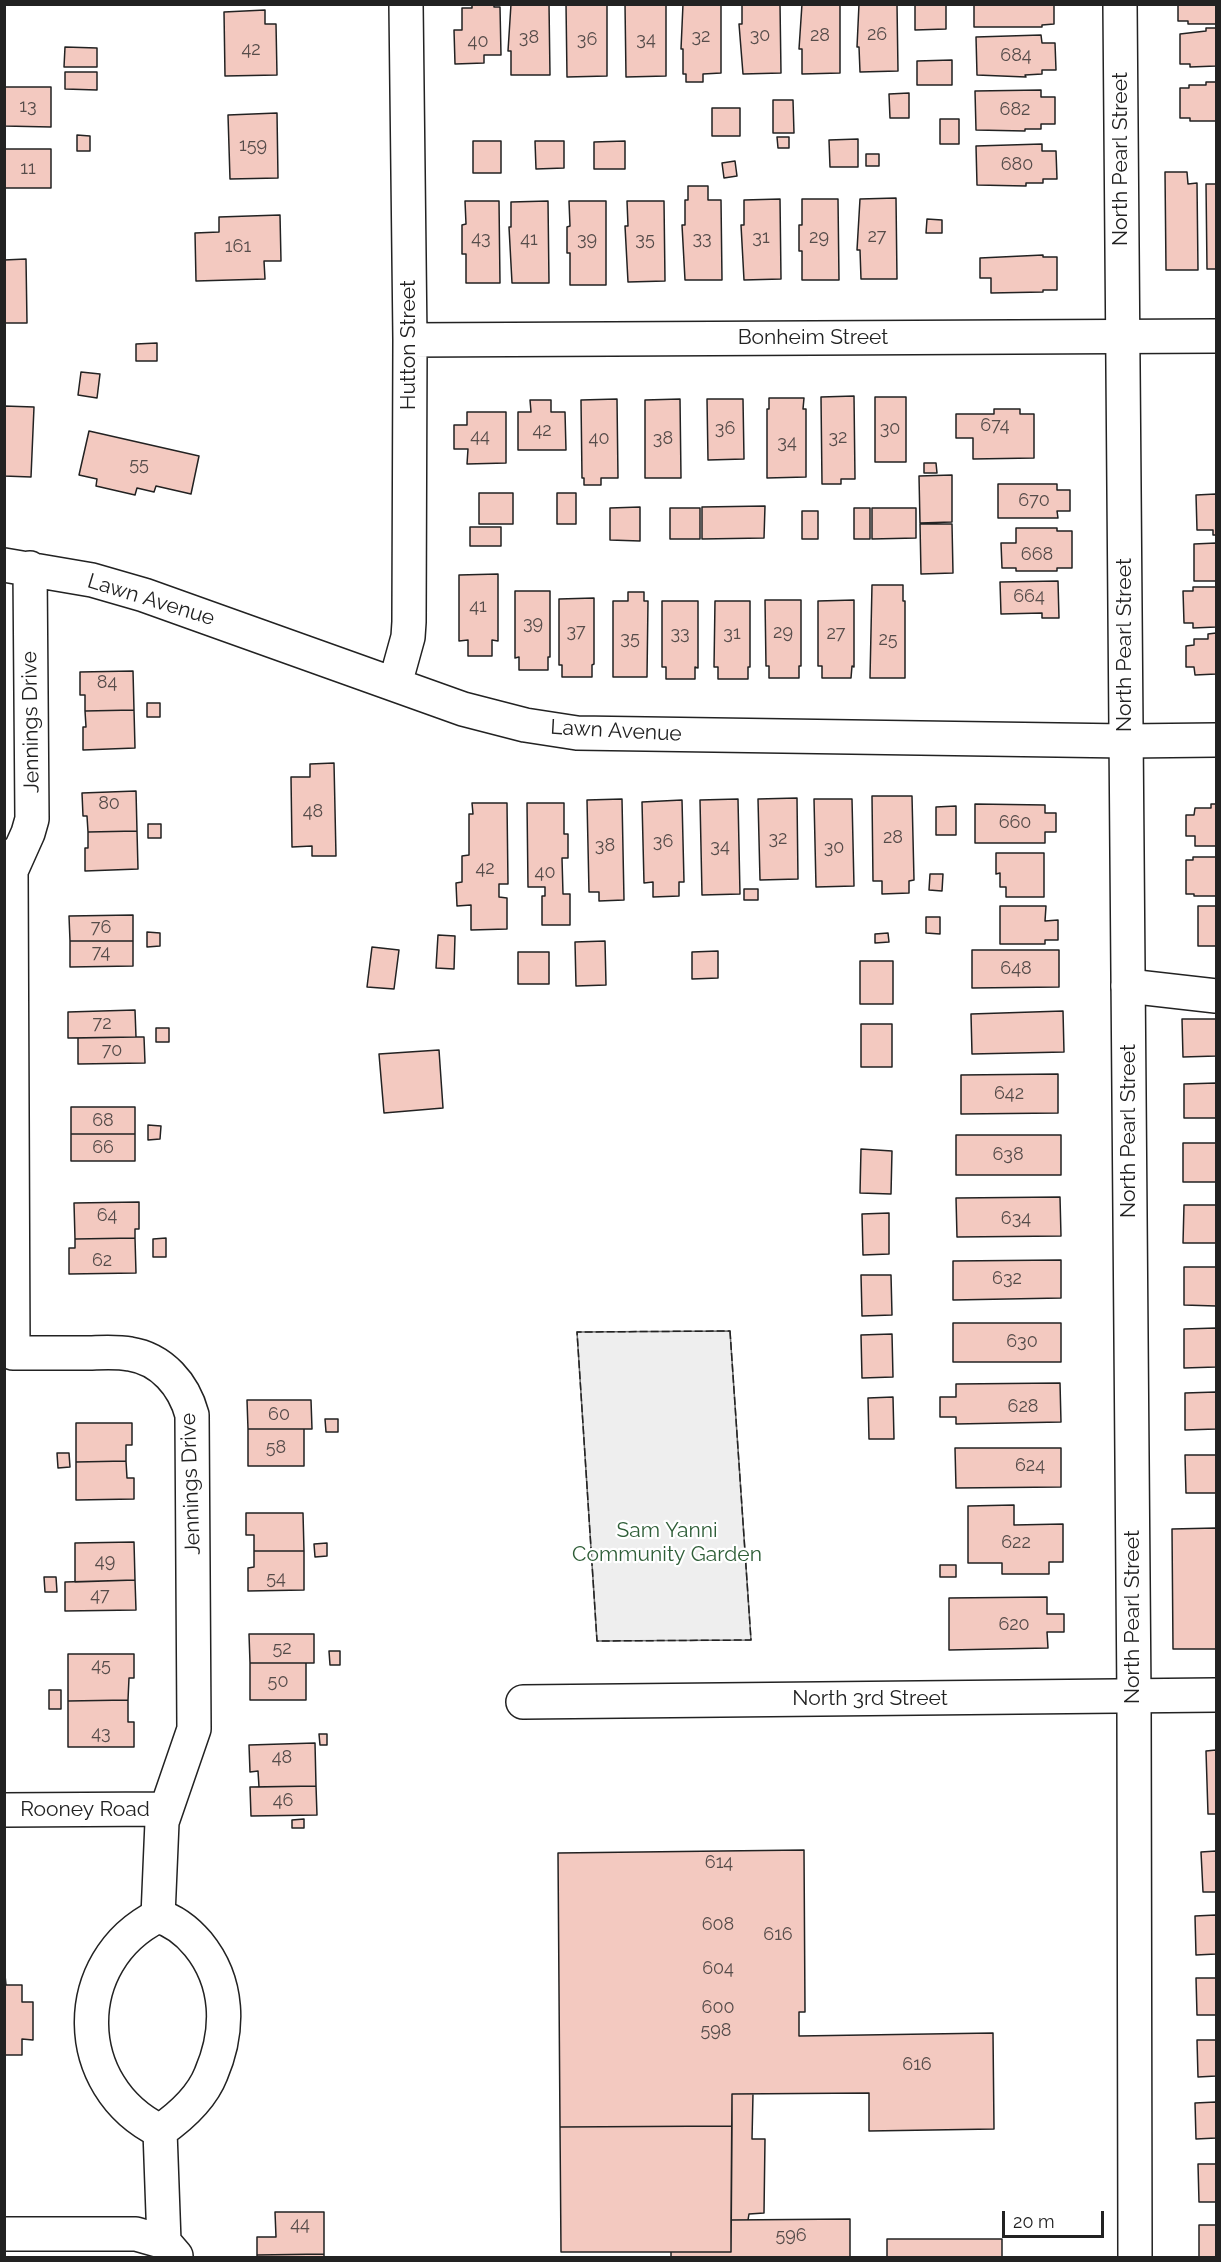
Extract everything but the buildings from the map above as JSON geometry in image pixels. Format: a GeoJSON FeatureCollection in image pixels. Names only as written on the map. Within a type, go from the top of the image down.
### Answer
{"type":"FeatureCollection","features":[{"type":"Feature","properties":{"kind":"street","name":"Hutton Street"},"geometry":{"type":"LineString","coordinates":[[395,684],[409,630],[410,340],[406,4]]}},
{"type":"Feature","properties":{"kind":"street","name":"North Pearl Street"},"geometry":{"type":"LineString","coordinates":[[1120,4],[1134,1697],[1136,2258]]}},
{"type":"Feature","properties":{"kind":"street","name":"Bonheim Street"},"geometry":{"type":"LineString","coordinates":[[410,340],[1216,336]]}},
{"type":"Feature","properties":{"kind":"street","name":"Lawn Avenue"},"geometry":{"type":"LineString","coordinates":[[17,566],[92,580],[144,595],[463,710],[525,725],[577,732],[1126,741],[1216,740]]}},
{"type":"Feature","properties":{"kind":"street","name":"Jennings Drive"},"geometry":{"type":"LineString","coordinates":[[17,566],[32,819],[28,833],[8,863],[9,1353],[117,1353],[143,1357],[171,1375],[189,1402],[194,1428],[195,1720],[192,1740],[166,1809],[160,1847],[158,1916]]}},
{"type":"Feature","properties":{"kind":"street"},"geometry":{"type":"LineString","coordinates":[[1128,986],[1216,996]]}},
{"type":"Feature","properties":{"kind":"street","name":"North 3rd Street"},"geometry":{"type":"LineString","coordinates":[[523,1702],[1216,1695]]}},
{"type":"Feature","properties":{"kind":"street","name":"Rooney Road"},"geometry":{"type":"LineString","coordinates":[[4,1810],[166,1809]]}},
{"type":"Feature","properties":{"kind":"street"},"geometry":{"type":"LineString","coordinates":[[158,1916],[180,1926],[206,1954],[219,1984],[224,2016],[223,2038],[211,2075],[200,2092],[173,2121],[160,2131],[146,2124],[121,2102],[110,2087],[94,2047],[92,2027],[95,1991],[101,1972],[115,1949],[143,1923],[158,1916]]}},
{"type":"Feature","properties":{"kind":"street"},"geometry":{"type":"LineString","coordinates":[[4,2234],[136,2234],[171,2250],[160,2131]]}},
{"type":"Feature","properties":{"kind":"green space","name":"Sam Yanni Community Garden"},"geometry":{"type":"Polygon","coordinates":[[[730,1331],[751,1640],[597,1641],[577,1332],[730,1331]]]}},
{"type":"Feature","properties":{"kind":"fence"},"geometry":{"type":"LineString","coordinates":[[730,1331],[751,1640],[597,1641],[577,1332],[730,1331]]}}]}
